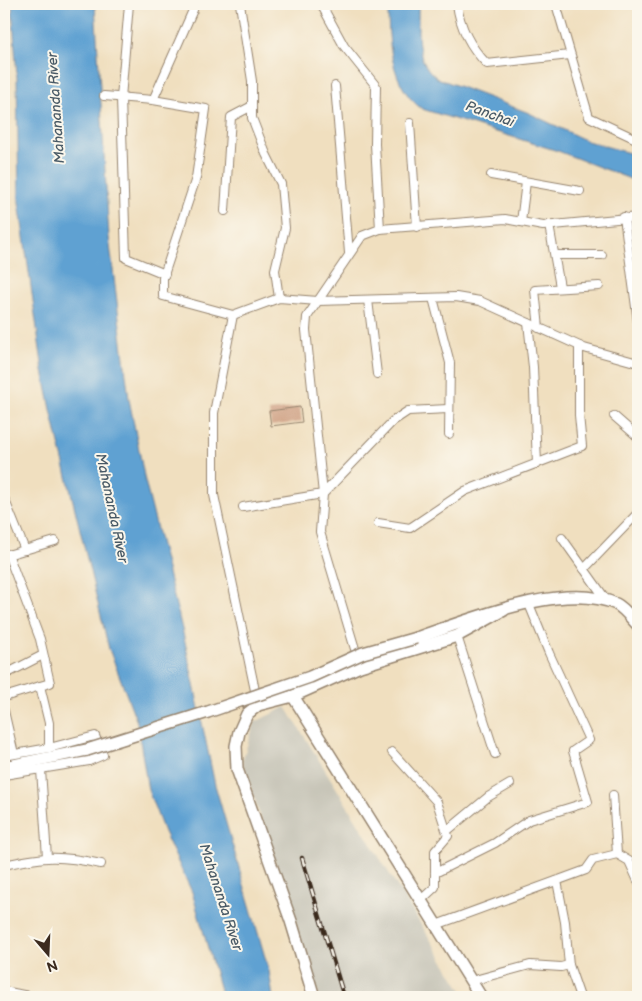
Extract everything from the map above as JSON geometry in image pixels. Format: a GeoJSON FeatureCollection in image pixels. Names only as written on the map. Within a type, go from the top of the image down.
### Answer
{"type":"FeatureCollection","features":[{"type":"Feature","properties":{"kind":"street"},"geometry":{"type":"LineString","coordinates":[[129,4],[121,98],[126,258],[165,274]]}},
{"type":"Feature","properties":{"kind":"street"},"geometry":{"type":"LineString","coordinates":[[153,100],[194,4]]}},
{"type":"Feature","properties":{"kind":"street"},"geometry":{"type":"LineString","coordinates":[[240,4],[252,82],[252,118],[266,154],[281,184],[285,228],[275,270],[279,298]]}},
{"type":"Feature","properties":{"kind":"street"},"geometry":{"type":"LineString","coordinates":[[321,4],[344,46],[376,86],[374,144],[380,229]]}},
{"type":"Feature","properties":{"kind":"street"},"geometry":{"type":"LineString","coordinates":[[457,4],[459,19],[472,49],[487,64],[570,55]]}},
{"type":"Feature","properties":{"kind":"street"},"geometry":{"type":"LineString","coordinates":[[556,4],[589,117],[638,140]]}},
{"type":"Feature","properties":{"kind":"street"},"geometry":{"type":"LineString","coordinates":[[335,86],[349,253]]}},
{"type":"Feature","properties":{"kind":"street"},"geometry":{"type":"LineString","coordinates":[[104,96],[153,100],[206,110],[196,178],[165,274],[163,296],[234,315],[279,298],[318,301],[456,297],[480,301],[579,346],[638,363]]}},
{"type":"Feature","properties":{"kind":"street"},"geometry":{"type":"LineString","coordinates":[[225,211],[231,117],[252,106]]}},
{"type":"Feature","properties":{"kind":"street"},"geometry":{"type":"LineString","coordinates":[[410,123],[417,227]]}},
{"type":"Feature","properties":{"kind":"street"},"geometry":{"type":"LineString","coordinates":[[491,175],[580,191]]}},
{"type":"Feature","properties":{"kind":"street"},"geometry":{"type":"LineString","coordinates":[[521,222],[526,182]]}},
{"type":"Feature","properties":{"kind":"street"},"geometry":{"type":"LineString","coordinates":[[624,217],[638,322]]}},
{"type":"Feature","properties":{"kind":"street"},"geometry":{"type":"LineString","coordinates":[[360,666],[320,532],[323,494],[306,330],[308,317],[362,236],[380,229],[505,219],[549,225],[638,217]]}},
{"type":"Feature","properties":{"kind":"street"},"geometry":{"type":"LineString","coordinates":[[549,225],[560,287]]}},
{"type":"Feature","properties":{"kind":"street"},"geometry":{"type":"LineString","coordinates":[[555,255],[602,256]]}},
{"type":"Feature","properties":{"kind":"street"},"geometry":{"type":"LineString","coordinates":[[539,328],[534,290],[599,286]]}},
{"type":"Feature","properties":{"kind":"street"},"geometry":{"type":"LineString","coordinates":[[434,298],[450,363],[449,434]]}},
{"type":"Feature","properties":{"kind":"street"},"geometry":{"type":"LineString","coordinates":[[368,300],[377,374]]}},
{"type":"Feature","properties":{"kind":"street"},"geometry":{"type":"LineString","coordinates":[[234,315],[214,413],[214,495],[258,705]]}},
{"type":"Feature","properties":{"kind":"street"},"geometry":{"type":"LineString","coordinates":[[528,323],[533,367],[537,464]]}},
{"type":"Feature","properties":{"kind":"street"},"geometry":{"type":"LineString","coordinates":[[378,523],[410,528],[465,491],[582,446],[579,415],[579,346]]}},
{"type":"Feature","properties":{"kind":"street"},"geometry":{"type":"LineString","coordinates":[[243,507],[323,494],[393,422],[408,411],[448,409]]}},
{"type":"Feature","properties":{"kind":"street"},"geometry":{"type":"LineString","coordinates":[[614,416],[638,438]]}},
{"type":"Feature","properties":{"kind":"street"},"geometry":{"type":"LineString","coordinates":[[4,498],[25,550]]}},
{"type":"Feature","properties":{"kind":"street"},"geometry":{"type":"LineString","coordinates":[[584,569],[636,515]]}},
{"type":"Feature","properties":{"kind":"street"},"geometry":{"type":"LineString","coordinates":[[562,538],[607,602]]}},
{"type":"Feature","properties":{"kind":"street"},"geometry":{"type":"LineString","coordinates":[[4,696],[50,683],[44,655],[6,555],[55,541]]}},
{"type":"Feature","properties":{"kind":"street"},"geometry":{"type":"LineString","coordinates":[[4,767],[87,750],[208,712],[310,677],[363,653],[504,610],[556,597],[583,596],[617,604],[638,625]]}},
{"type":"Feature","properties":{"kind":"street"},"geometry":{"type":"LineString","coordinates":[[435,873],[495,843],[529,820],[588,802],[573,751],[588,740],[529,604]]}},
{"type":"Feature","properties":{"kind":"street"},"geometry":{"type":"LineString","coordinates":[[314,997],[291,921],[237,769],[236,746],[239,732],[247,714],[258,705],[293,696],[360,666],[457,636],[504,610]]}},
{"type":"Feature","properties":{"kind":"street"},"geometry":{"type":"LineString","coordinates":[[457,636],[495,754]]}},
{"type":"Feature","properties":{"kind":"street"},"geometry":{"type":"LineString","coordinates":[[4,675],[44,655]]}},
{"type":"Feature","properties":{"kind":"street"},"geometry":{"type":"LineString","coordinates":[[40,686],[49,723],[49,748]]}},
{"type":"Feature","properties":{"kind":"street"},"geometry":{"type":"LineString","coordinates":[[293,696],[481,997]]}},
{"type":"Feature","properties":{"kind":"street"},"geometry":{"type":"LineString","coordinates":[[4,711],[14,754]]}},
{"type":"Feature","properties":{"kind":"street"},"geometry":{"type":"LineString","coordinates":[[4,756],[49,748],[95,736],[103,755],[89,761],[4,775]]}},
{"type":"Feature","properties":{"kind":"street"},"geometry":{"type":"LineString","coordinates":[[392,752],[436,802],[448,836],[435,851],[435,887],[421,900]]}},
{"type":"Feature","properties":{"kind":"street"},"geometry":{"type":"LineString","coordinates":[[41,770],[47,857]]}},
{"type":"Feature","properties":{"kind":"street"},"geometry":{"type":"LineString","coordinates":[[447,831],[488,797],[510,784]]}},
{"type":"Feature","properties":{"kind":"street"},"geometry":{"type":"LineString","coordinates":[[613,795],[616,854]]}},
{"type":"Feature","properties":{"kind":"street"},"geometry":{"type":"LineString","coordinates":[[436,925],[586,870],[593,860],[616,854],[629,861],[638,881]]}},
{"type":"Feature","properties":{"kind":"street"},"geometry":{"type":"LineString","coordinates":[[4,866],[47,857],[66,856],[100,864]]}},
{"type":"Feature","properties":{"kind":"street"},"geometry":{"type":"LineString","coordinates":[[557,880],[565,922],[569,964],[580,997]]}},
{"type":"Feature","properties":{"kind":"street"},"geometry":{"type":"LineString","coordinates":[[471,982],[530,965],[561,967],[569,964]]}},
{"type":"Feature","properties":{"kind":"street"},"geometry":{"type":"LineString","coordinates":[[4,991],[32,997]]}},
{"type":"Feature","properties":{"kind":"shaded area"},"geometry":{"type":"Polygon","coordinates":[[[286,707],[466,997],[319,997],[242,761],[255,722],[286,707]]]}},
{"type":"Feature","properties":{"kind":"water","name":"Mahananda River"},"geometry":{"type":"Polygon","coordinates":[[[12,4],[95,4],[109,237],[129,399],[145,481],[184,637],[215,785],[269,971],[273,997],[222,997],[192,892],[164,832],[148,790],[137,722],[109,649],[43,371],[19,202],[17,78],[12,4]]]}},
{"type":"Feature","properties":{"kind":"water","name":"Panchai"},"geometry":{"type":"Polygon","coordinates":[[[388,4],[418,4],[418,35],[421,54],[429,71],[437,78],[529,113],[587,141],[633,154],[638,157],[638,182],[558,151],[422,109],[411,99],[397,75],[390,47],[388,4]]]}},
{"type":"Feature","properties":{"kind":"building"},"geometry":{"type":"Polygon","coordinates":[[[300,407],[302,422],[271,426],[269,411],[300,407]]]}},
{"type":"Feature","properties":{"kind":"railway"},"geometry":{"type":"LineString","coordinates":[[302,858],[344,997]]}}]}
